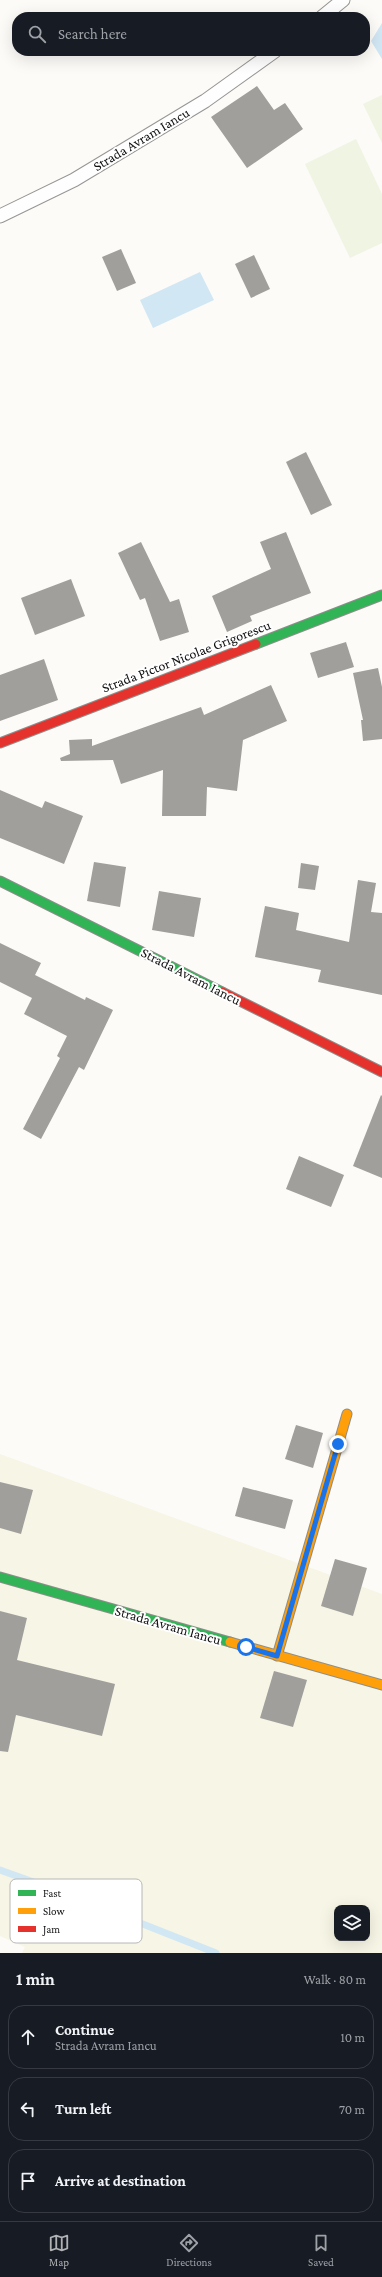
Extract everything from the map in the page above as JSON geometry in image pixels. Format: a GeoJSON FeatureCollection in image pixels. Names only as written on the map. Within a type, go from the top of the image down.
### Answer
{"type":"FeatureCollection","features":[{"type":"Feature","properties":{"kind":"main road","name":"Strada Pictor Nicolae Grigorescu"},"geometry":{"type":"LineString","coordinates":[[0,743],[382,595]]}},
{"type":"Feature","properties":{"kind":"main road","name":"Strada Avram Iancu"},"geometry":{"type":"LineString","coordinates":[[0,881],[382,1072]]}},
{"type":"Feature","properties":{"kind":"main road"},"geometry":{"type":"LineString","coordinates":[[277,1656],[347,1414]]}},
{"type":"Feature","properties":{"kind":"main road","name":"Strada Avram Iancu"},"geometry":{"type":"LineString","coordinates":[[0,1577],[382,1685]]}},
{"type":"Feature","properties":{"kind":"lane"},"geometry":{"type":"LineString","coordinates":[[328,12],[344,0]]}},
{"type":"Feature","properties":{"kind":"lane","name":"Strada Avram Iancu"},"geometry":{"type":"LineString","coordinates":[[0,216],[74,180],[205,101],[268,56]]}},
{"type":"Feature","properties":{"kind":"shaded area"},"geometry":{"type":"Polygon","coordinates":[[[0,1454],[382,1594],[382,1953],[22,1953],[25,1947],[16,1943],[142,1943],[142,1879],[10,1879],[10,1940],[0,1936],[0,1454]]]}},
{"type":"Feature","properties":{"kind":"green space"},"geometry":{"type":"Polygon","coordinates":[[[382,95],[382,143],[363,104],[382,95]]]}},
{"type":"Feature","properties":{"kind":"green space"},"geometry":{"type":"Polygon","coordinates":[[[356,139],[382,194],[382,243],[350,258],[305,164],[356,139]]]}},
{"type":"Feature","properties":{"kind":"water"},"geometry":{"type":"Polygon","coordinates":[[[382,23],[382,59],[371,41],[382,23]]]}},
{"type":"Feature","properties":{"kind":"water"},"geometry":{"type":"Polygon","coordinates":[[[200,272],[214,300],[153,328],[140,300],[200,272]]]}},
{"type":"Feature","properties":{"kind":"building"},"geometry":{"type":"Polygon","coordinates":[[[257,86],[274,110],[285,103],[303,129],[247,168],[211,117],[257,86]]]}},
{"type":"Feature","properties":{"kind":"building"},"geometry":{"type":"Polygon","coordinates":[[[121,249],[136,283],[117,291],[102,257],[121,249]]]}},
{"type":"Feature","properties":{"kind":"building"},"geometry":{"type":"Polygon","coordinates":[[[254,255],[270,289],[251,298],[235,264],[254,255]]]}},
{"type":"Feature","properties":{"kind":"building"},"geometry":{"type":"Polygon","coordinates":[[[306,452],[332,505],[311,515],[286,462],[306,452]]]}},
{"type":"Feature","properties":{"kind":"building"},"geometry":{"type":"Polygon","coordinates":[[[286,532],[311,593],[250,616],[252,621],[227,632],[212,596],[271,569],[260,542],[286,532]]]}},
{"type":"Feature","properties":{"kind":"building"},"geometry":{"type":"Polygon","coordinates":[[[141,542],[170,602],[179,599],[189,632],[160,641],[145,598],[140,600],[118,553],[141,542]]]}},
{"type":"Feature","properties":{"kind":"building"},"geometry":{"type":"Polygon","coordinates":[[[71,579],[85,616],[35,635],[21,598],[71,579]]]}},
{"type":"Feature","properties":{"kind":"building"},"geometry":{"type":"Polygon","coordinates":[[[346,642],[354,667],[318,678],[310,653],[346,642]]]}},
{"type":"Feature","properties":{"kind":"building"},"geometry":{"type":"Polygon","coordinates":[[[44,659],[58,700],[0,721],[0,675],[44,659]]]}},
{"type":"Feature","properties":{"kind":"building"},"geometry":{"type":"Polygon","coordinates":[[[378,668],[382,687],[382,739],[363,741],[361,720],[363,720],[353,673],[378,668]]]}},
{"type":"Feature","properties":{"kind":"building"},"geometry":{"type":"Polygon","coordinates":[[[271,685],[287,721],[243,740],[237,791],[207,787],[206,816],[162,816],[163,770],[121,784],[113,760],[61,761],[60,758],[70,754],[69,740],[92,739],[92,746],[201,707],[204,715],[271,685]]]}},
{"type":"Feature","properties":{"kind":"building"},"geometry":{"type":"Polygon","coordinates":[[[0,790],[42,808],[45,801],[83,816],[64,864],[0,838],[0,790]]]}},
{"type":"Feature","properties":{"kind":"building"},"geometry":{"type":"Polygon","coordinates":[[[94,862],[126,867],[120,907],[87,901],[94,862]]]}},
{"type":"Feature","properties":{"kind":"building"},"geometry":{"type":"Polygon","coordinates":[[[301,863],[319,866],[315,890],[298,888],[301,863]]]}},
{"type":"Feature","properties":{"kind":"building"},"geometry":{"type":"Polygon","coordinates":[[[358,880],[376,883],[371,912],[382,913],[382,995],[318,982],[321,970],[255,957],[265,906],[299,913],[296,930],[349,942],[358,880]]]}},
{"type":"Feature","properties":{"kind":"building"},"geometry":{"type":"Polygon","coordinates":[[[159,891],[201,898],[194,937],[152,930],[159,891]]]}},
{"type":"Feature","properties":{"kind":"building"},"geometry":{"type":"Polygon","coordinates":[[[0,943],[41,963],[35,975],[85,1000],[86,997],[113,1010],[84,1070],[79,1067],[41,1139],[23,1129],[60,1058],[57,1056],[67,1036],[24,1014],[32,998],[0,982],[0,943]]]}},
{"type":"Feature","properties":{"kind":"building"},"geometry":{"type":"Polygon","coordinates":[[[381,1095],[382,1096],[382,1178],[353,1166],[381,1095]]]}},
{"type":"Feature","properties":{"kind":"building"},"geometry":{"type":"Polygon","coordinates":[[[299,1156],[344,1175],[331,1207],[286,1189],[299,1156]]]}},
{"type":"Feature","properties":{"kind":"building"},"geometry":{"type":"Polygon","coordinates":[[[296,1425],[323,1433],[313,1468],[285,1459],[296,1425]]]}},
{"type":"Feature","properties":{"kind":"building"},"geometry":{"type":"Polygon","coordinates":[[[0,1482],[33,1490],[21,1534],[0,1528],[0,1482]]]}},
{"type":"Feature","properties":{"kind":"building"},"geometry":{"type":"Polygon","coordinates":[[[243,1487],[293,1500],[285,1529],[235,1516],[243,1487]]]}},
{"type":"Feature","properties":{"kind":"building"},"geometry":{"type":"Polygon","coordinates":[[[335,1559],[367,1568],[353,1616],[321,1606],[335,1559]]]}},
{"type":"Feature","properties":{"kind":"building"},"geometry":{"type":"Polygon","coordinates":[[[0,1611],[27,1618],[17,1660],[115,1684],[102,1736],[16,1715],[8,1752],[0,1751],[0,1611]]]}},
{"type":"Feature","properties":{"kind":"building"},"geometry":{"type":"Polygon","coordinates":[[[274,1671],[307,1680],[293,1727],[260,1718],[274,1671]]]}},
{"type":"Feature","properties":{"kind":"waterway"},"geometry":{"type":"LineString","coordinates":[[0,1870],[25,1879]]}},
{"type":"Feature","properties":{"kind":"waterway"},"geometry":{"type":"LineString","coordinates":[[142,1924],[216,1953]]}},
{"type":"Feature","properties":{"kind":"traffic: fast"},"geometry":{"type":"LineString","coordinates":[[256,644],[382,595]]}},
{"type":"Feature","properties":{"kind":"traffic: fast"},"geometry":{"type":"LineString","coordinates":[[0,881],[222,992]]}},
{"type":"Feature","properties":{"kind":"traffic: fast"},"geometry":{"type":"LineString","coordinates":[[0,1577],[230,1642]]}},
{"type":"Feature","properties":{"kind":"traffic: slow"},"geometry":{"type":"LineString","coordinates":[[277,1656],[347,1414]]}},
{"type":"Feature","properties":{"kind":"traffic: slow"},"geometry":{"type":"LineString","coordinates":[[230,1642],[382,1685]]}},
{"type":"Feature","properties":{"kind":"traffic: jam"},"geometry":{"type":"LineString","coordinates":[[0,743],[256,644]]}},
{"type":"Feature","properties":{"kind":"traffic: jam"},"geometry":{"type":"LineString","coordinates":[[222,992],[382,1072]]}},
{"type":"Feature","properties":{"kind":"route"},"geometry":{"type":"LineString","coordinates":[[246,1647],[277,1656],[338,1444]]}}]}
